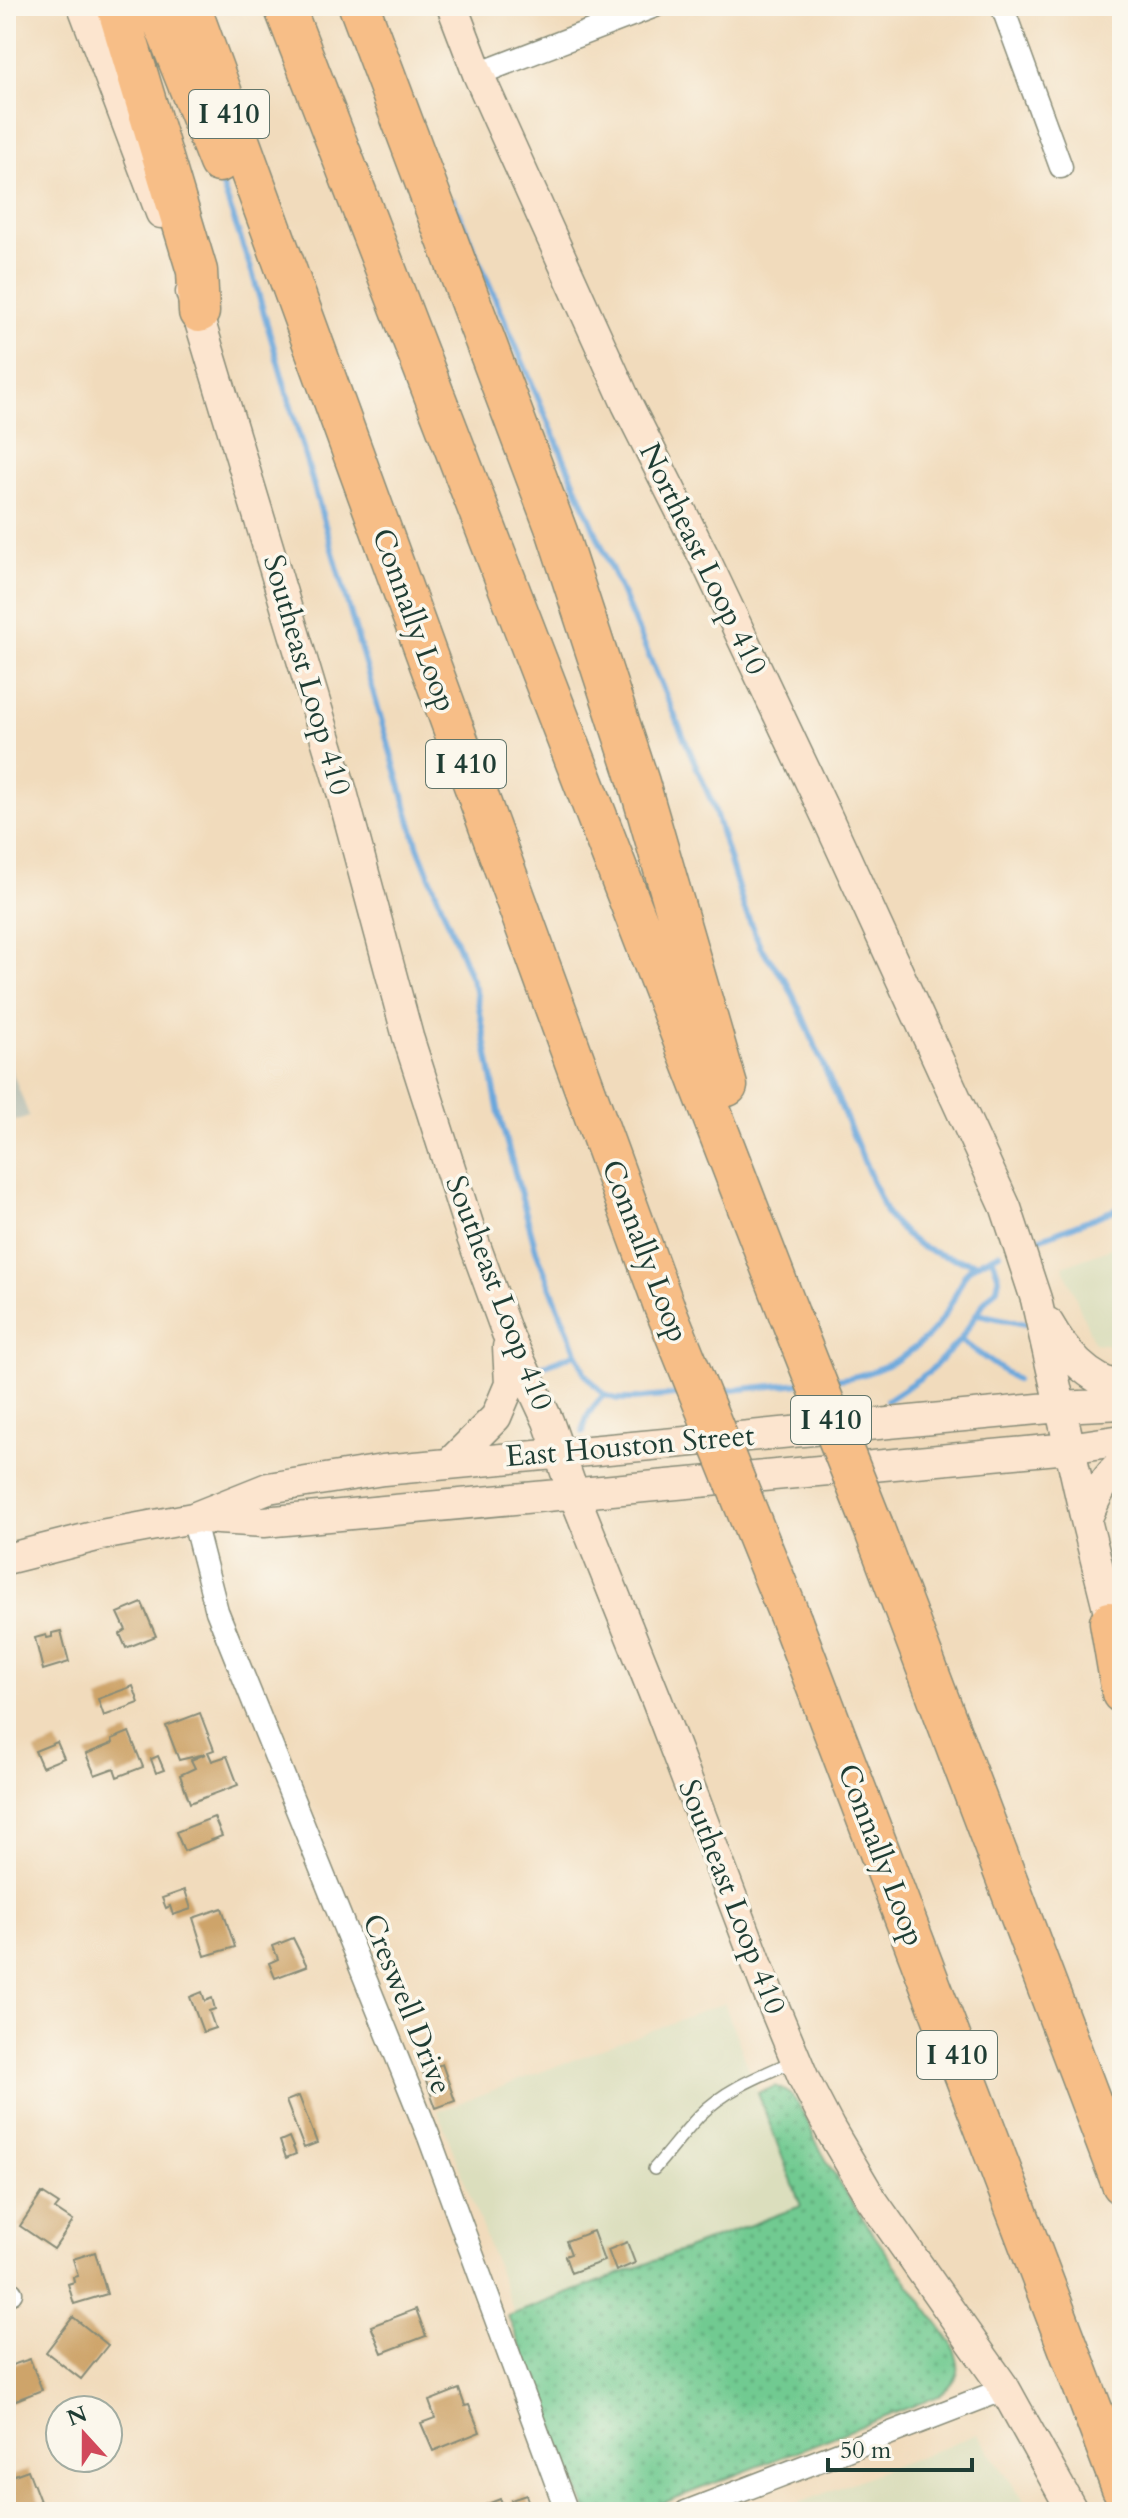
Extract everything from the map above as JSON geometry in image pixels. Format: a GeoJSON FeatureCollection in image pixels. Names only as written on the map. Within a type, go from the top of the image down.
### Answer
{"type":"FeatureCollection","features":[{"type":"Feature","properties":{"kind":"highway"},"geometry":{"type":"LineString","coordinates":[[117,6],[197,271],[199,312]]}},
{"type":"Feature","properties":{"kind":"highway"},"geometry":{"type":"LineString","coordinates":[[157,6],[363,531],[426,652]]}},
{"type":"Feature","properties":{"kind":"highway","name":"Connally Loop"},"geometry":{"type":"LineString","coordinates":[[190,6],[664,1306],[792,1622],[1122,2488]]}},
{"type":"Feature","properties":{"kind":"highway","name":"I 410"},"geometry":{"type":"LineString","coordinates":[[284,6],[873,1526],[1122,2184]]}},
{"type":"Feature","properties":{"kind":"highway"},"geometry":{"type":"LineString","coordinates":[[359,6],[557,532],[639,783],[743,1146],[740,1184]]}},
{"type":"Feature","properties":{"kind":"highway"},"geometry":{"type":"LineString","coordinates":[[1116,1640],[1122,1693]]}},
{"type":"Feature","properties":{"kind":"main road","name":"Southeast Loop 410"},"geometry":{"type":"LineString","coordinates":[[83,6],[199,312],[342,792],[408,1037],[472,1237],[507,1333],[548,1421],[796,2060],[830,2129],[872,2200],[1005,2389],[1073,2512]]}},
{"type":"Feature","properties":{"kind":"main road","name":"Northeast Loop 410"},"geometry":{"type":"LineString","coordinates":[[452,6],[478,74],[627,404],[705,559],[962,1109],[1006,1208],[1036,1299]]}},
{"type":"Feature","properties":{"kind":"main road"},"geometry":{"type":"LineString","coordinates":[[1036,1299],[1060,1345],[1089,1372],[1108,1384],[1122,1388]]}},
{"type":"Feature","properties":{"kind":"main road"},"geometry":{"type":"LineString","coordinates":[[1036,1299],[1116,1640]]}},
{"type":"Feature","properties":{"kind":"main road"},"geometry":{"type":"LineString","coordinates":[[452,1461],[496,1417],[510,1384],[507,1333]]}},
{"type":"Feature","properties":{"kind":"main road","name":"East Houston Street"},"geometry":{"type":"LineString","coordinates":[[6,1559],[101,1535],[193,1518],[268,1488],[452,1461],[1122,1404]]}},
{"type":"Feature","properties":{"kind":"main road","name":"East Houston Street"},"geometry":{"type":"LineString","coordinates":[[193,1518],[264,1522],[1069,1448],[1122,1440]]}},
{"type":"Feature","properties":{"kind":"main road"},"geometry":{"type":"LineString","coordinates":[[1086,1520],[1097,1492],[1122,1464]]}},
{"type":"Feature","properties":{"kind":"street"},"geometry":{"type":"LineString","coordinates":[[478,74],[655,6]]}},
{"type":"Feature","properties":{"kind":"street"},"geometry":{"type":"LineString","coordinates":[[1002,6],[1061,167]]}},
{"type":"Feature","properties":{"kind":"street","name":"Creswell Drive"},"geometry":{"type":"LineString","coordinates":[[193,1518],[217,1611],[429,2137],[567,2512]]}},
{"type":"Feature","properties":{"kind":"street"},"geometry":{"type":"LineString","coordinates":[[686,2512],[1005,2389]]}},
{"type":"Feature","properties":{"kind":"lane"},"geometry":{"type":"LineString","coordinates":[[654,2169],[700,2114],[729,2092],[796,2060]]}},
{"type":"Feature","properties":{"kind":"shaded area"},"geometry":{"type":"Polygon","coordinates":[[[6,1055],[29,1116],[6,1124],[6,1055]]]}},
{"type":"Feature","properties":{"kind":"shaded area"},"geometry":{"type":"Polygon","coordinates":[[[1122,1244],[1122,1346],[1094,1343],[1063,1266],[1122,1244]]]}},
{"type":"Feature","properties":{"kind":"shaded area"},"geometry":{"type":"Polygon","coordinates":[[[724,2003],[801,2206],[515,2315],[438,2111],[724,2003]]]}},
{"type":"Feature","properties":{"kind":"shaded area"},"geometry":{"type":"Polygon","coordinates":[[[977,2434],[1032,2512],[776,2512],[977,2434]]]}},
{"type":"Feature","properties":{"kind":"green space"},"geometry":{"type":"Polygon","coordinates":[[[775,2086],[798,2103],[820,2149],[850,2199],[952,2343],[958,2367],[956,2378],[939,2396],[640,2512],[587,2512],[508,2316],[801,2206],[758,2093],[775,2086]]]}},
{"type":"Feature","properties":{"kind":"building"},"geometry":{"type":"Polygon","coordinates":[[[142,1603],[156,1636],[126,1648],[120,1634],[126,1630],[118,1613],[142,1603]]]}},
{"type":"Feature","properties":{"kind":"building"},"geometry":{"type":"Polygon","coordinates":[[[61,1631],[69,1662],[43,1670],[35,1638],[52,1637],[52,1633],[61,1631]]]}},
{"type":"Feature","properties":{"kind":"building"},"geometry":{"type":"Polygon","coordinates":[[[133,1686],[139,1703],[104,1716],[98,1699],[133,1686]]]}},
{"type":"Feature","properties":{"kind":"building"},"geometry":{"type":"Polygon","coordinates":[[[200,1713],[214,1750],[208,1752],[212,1761],[227,1756],[238,1785],[190,1803],[180,1775],[195,1768],[191,1760],[205,1754],[179,1760],[166,1726],[200,1713]]]}},
{"type":"Feature","properties":{"kind":"building"},"geometry":{"type":"Polygon","coordinates":[[[129,1732],[143,1767],[117,1777],[114,1768],[95,1775],[86,1754],[113,1743],[112,1739],[129,1732]]]}},
{"type":"Feature","properties":{"kind":"building"},"geometry":{"type":"Polygon","coordinates":[[[57,1742],[64,1758],[42,1767],[35,1751],[57,1742]]]}},
{"type":"Feature","properties":{"kind":"building"},"geometry":{"type":"Polygon","coordinates":[[[158,1756],[164,1770],[156,1773],[151,1759],[158,1756]]]}},
{"type":"Feature","properties":{"kind":"building"},"geometry":{"type":"Polygon","coordinates":[[[214,1817],[222,1836],[184,1851],[176,1832],[214,1817]]]}},
{"type":"Feature","properties":{"kind":"building"},"geometry":{"type":"Polygon","coordinates":[[[185,1890],[191,1909],[173,1915],[162,1898],[185,1890]]]}},
{"type":"Feature","properties":{"kind":"building"},"geometry":{"type":"Polygon","coordinates":[[[222,1908],[235,1947],[205,1956],[193,1918],[222,1908]]]}},
{"type":"Feature","properties":{"kind":"building"},"geometry":{"type":"Polygon","coordinates":[[[293,1938],[307,1966],[275,1978],[269,1963],[278,1959],[273,1946],[293,1938]]]}},
{"type":"Feature","properties":{"kind":"building"},"geometry":{"type":"Polygon","coordinates":[[[202,1992],[205,2001],[212,1998],[215,2009],[209,2011],[215,2028],[203,2032],[190,1997],[202,1992]]]}},
{"type":"Feature","properties":{"kind":"building"},"geometry":{"type":"Polygon","coordinates":[[[442,2064],[455,2101],[436,2108],[423,2072],[442,2064]]]}},
{"type":"Feature","properties":{"kind":"building"},"geometry":{"type":"Polygon","coordinates":[[[299,2096],[317,2143],[304,2148],[286,2101],[299,2096]]]}},
{"type":"Feature","properties":{"kind":"building"},"geometry":{"type":"Polygon","coordinates":[[[289,2137],[296,2154],[286,2158],[280,2141],[289,2137]]]}},
{"type":"Feature","properties":{"kind":"building"},"geometry":{"type":"Polygon","coordinates":[[[42,2193],[59,2204],[55,2209],[73,2221],[54,2249],[20,2226],[42,2193]]]}},
{"type":"Feature","properties":{"kind":"building"},"geometry":{"type":"Polygon","coordinates":[[[593,2231],[604,2261],[571,2273],[565,2256],[571,2254],[566,2241],[593,2231]]]}},
{"type":"Feature","properties":{"kind":"building"},"geometry":{"type":"Polygon","coordinates":[[[627,2242],[635,2263],[616,2271],[608,2250],[627,2242]]]}},
{"type":"Feature","properties":{"kind":"building"},"geometry":{"type":"Polygon","coordinates":[[[95,2252],[107,2294],[74,2304],[68,2284],[78,2276],[73,2259],[95,2252]]]}},
{"type":"Feature","properties":{"kind":"building"},"geometry":{"type":"Polygon","coordinates":[[[416,2309],[426,2336],[382,2353],[371,2326],[416,2309]]]}},
{"type":"Feature","properties":{"kind":"building"},"geometry":{"type":"Polygon","coordinates":[[[73,2317],[108,2345],[81,2379],[46,2352],[73,2317]]]}},
{"type":"Feature","properties":{"kind":"building"},"geometry":{"type":"Polygon","coordinates":[[[30,2359],[42,2390],[6,2404],[6,2367],[30,2359]]]}},
{"type":"Feature","properties":{"kind":"building"},"geometry":{"type":"Polygon","coordinates":[[[459,2389],[480,2432],[433,2451],[421,2423],[435,2418],[429,2401],[459,2389]]]}},
{"type":"Feature","properties":{"kind":"building"},"geometry":{"type":"Polygon","coordinates":[[[28,2470],[41,2504],[20,2512],[6,2512],[6,2478],[28,2470]]]}},
{"type":"Feature","properties":{"kind":"building"},"geometry":{"type":"Polygon","coordinates":[[[526,2495],[532,2512],[516,2512],[511,2500],[526,2495]]]}},
{"type":"Feature","properties":{"kind":"building"},"geometry":{"type":"Polygon","coordinates":[[[500,2499],[506,2512],[468,2512],[500,2499]]]}},
{"type":"Feature","properties":{"kind":"waterway"},"geometry":{"type":"LineString","coordinates":[[219,176],[252,272],[418,847],[476,991],[499,1114],[536,1250],[585,1374],[604,1395],[633,1399],[685,1394]]}},
{"type":"Feature","properties":{"kind":"waterway"},"geometry":{"type":"LineString","coordinates":[[453,200],[713,805],[744,908],[761,948],[786,981],[800,1010],[887,1215],[925,1249],[974,1263]]}},
{"type":"Feature","properties":{"kind":"waterway"},"geometry":{"type":"LineString","coordinates":[[1117,270],[1122,268]]}},
{"type":"Feature","properties":{"kind":"waterway"},"geometry":{"type":"LineString","coordinates":[[1034,1241],[1122,1207]]}},
{"type":"Feature","properties":{"kind":"waterway"},"geometry":{"type":"LineString","coordinates":[[832,1380],[883,1367],[913,1349],[938,1324],[965,1274],[976,1264],[1000,1253]]}},
{"type":"Feature","properties":{"kind":"waterway"},"geometry":{"type":"LineString","coordinates":[[887,1400],[929,1372],[960,1340],[997,1288],[999,1278],[992,1256]]}},
{"type":"Feature","properties":{"kind":"waterway"},"geometry":{"type":"LineString","coordinates":[[978,1314],[1025,1324]]}},
{"type":"Feature","properties":{"kind":"waterway"},"geometry":{"type":"LineString","coordinates":[[960,1340],[1016,1380]]}},
{"type":"Feature","properties":{"kind":"waterway"},"geometry":{"type":"LineString","coordinates":[[540,1367],[577,1353]]}},
{"type":"Feature","properties":{"kind":"waterway"},"geometry":{"type":"LineString","coordinates":[[712,1392],[801,1383]]}},
{"type":"Feature","properties":{"kind":"waterway"},"geometry":{"type":"LineString","coordinates":[[583,1432],[590,1412],[604,1395]]}}]}
